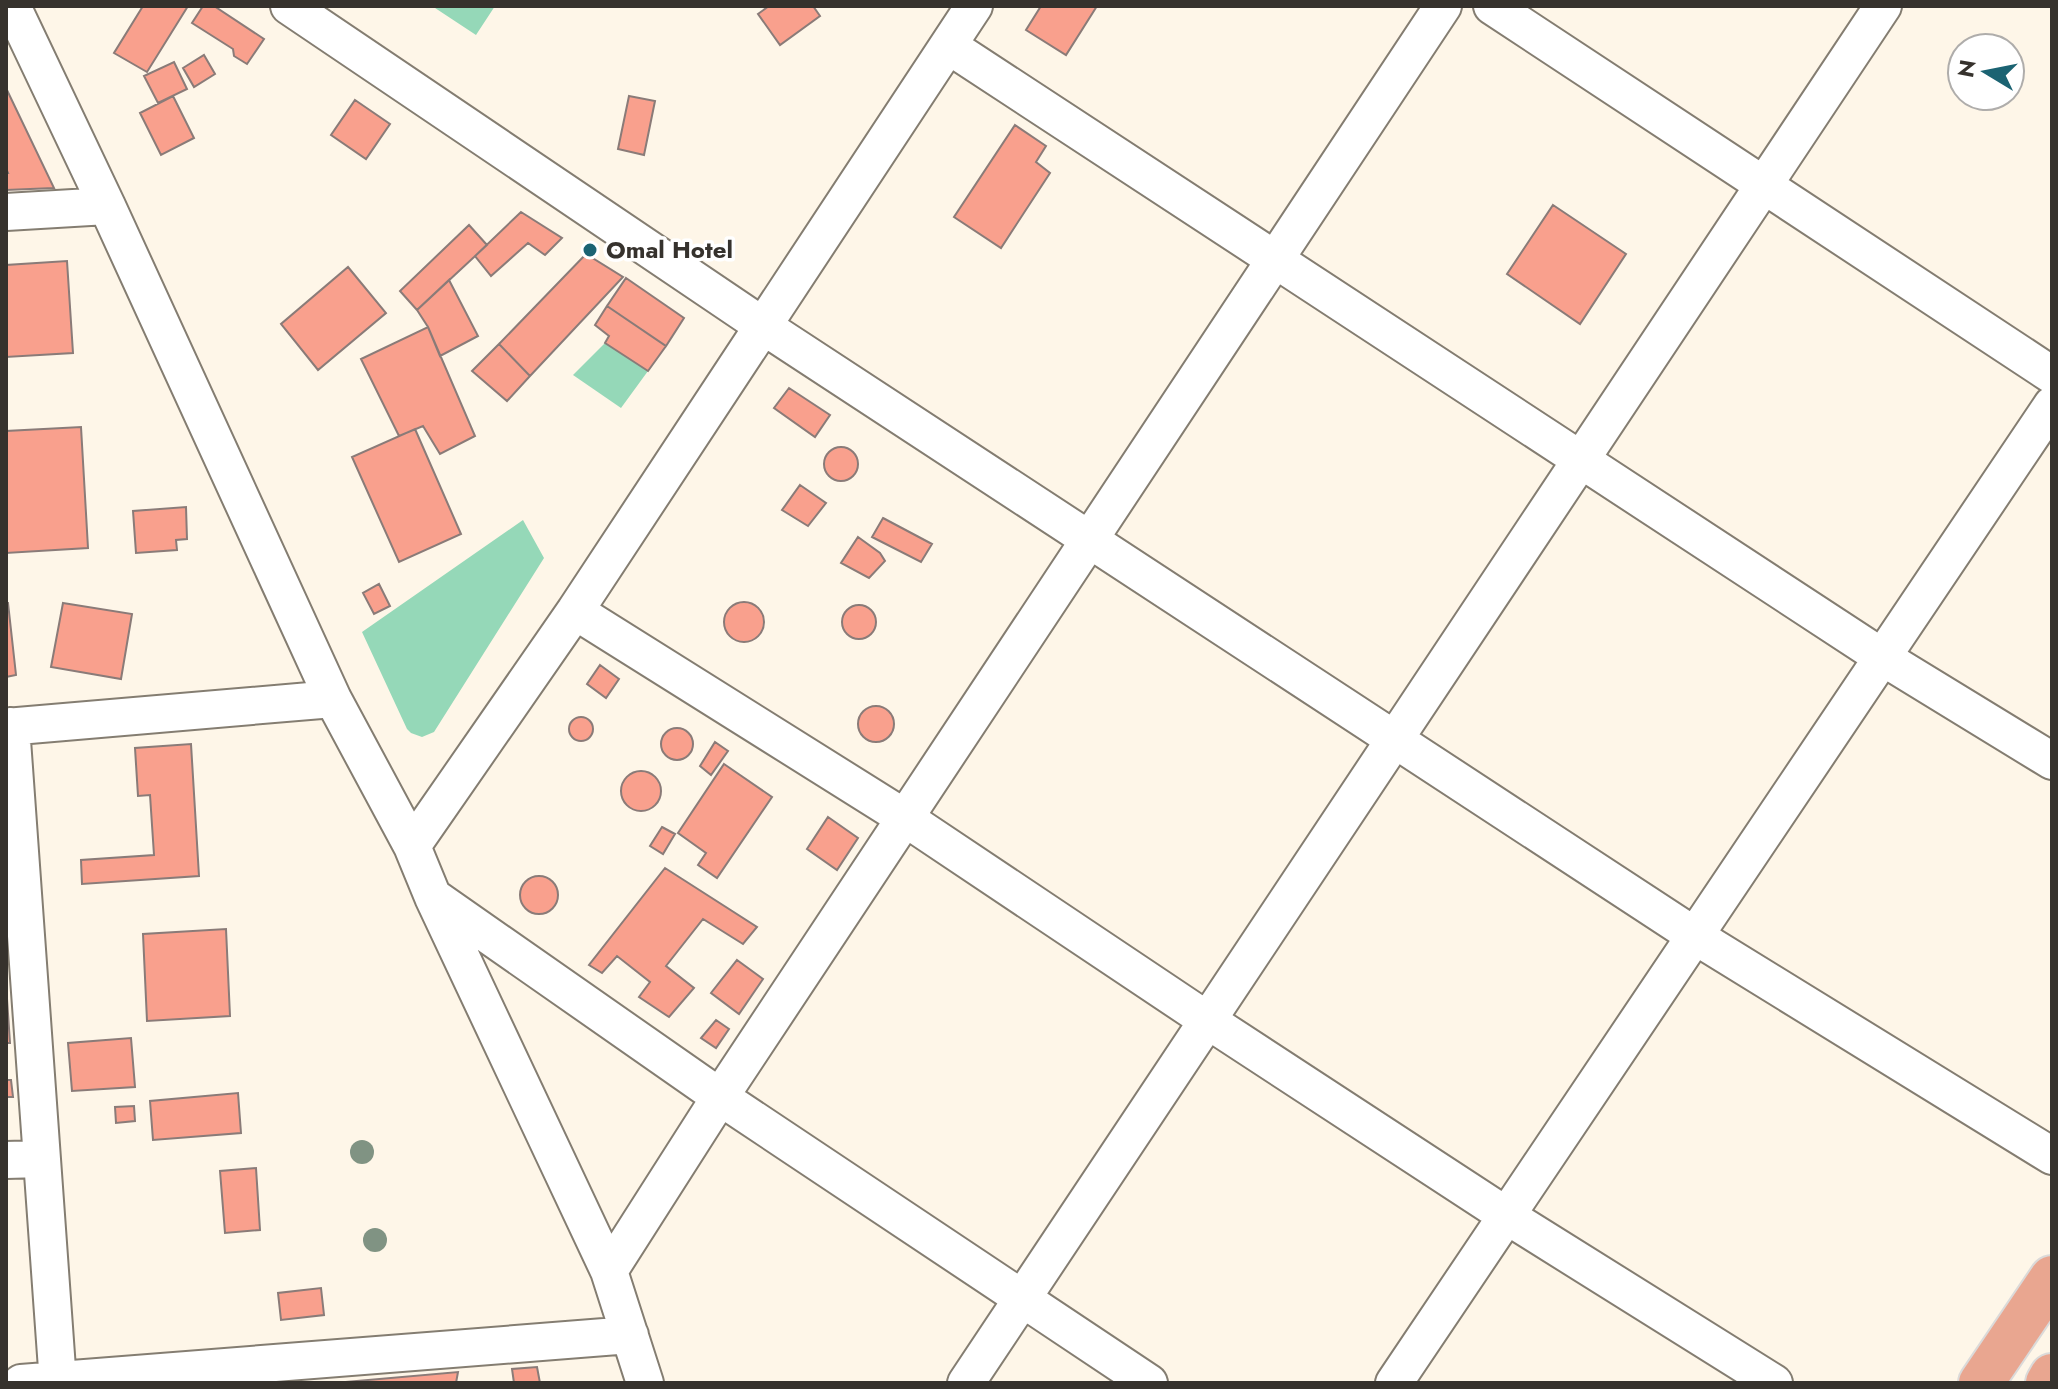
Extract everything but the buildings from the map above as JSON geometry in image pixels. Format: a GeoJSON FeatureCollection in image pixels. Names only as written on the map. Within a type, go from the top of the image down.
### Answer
{"type":"FeatureCollection","features":[{"type":"Feature","properties":{"kind":"main road"},"geometry":{"type":"LineString","coordinates":[[1981,1383],[2052,1278]]}},
{"type":"Feature","properties":{"kind":"main road"},"geometry":{"type":"LineString","coordinates":[[2048,1383],[2052,1376]]}},
{"type":"Feature","properties":{"kind":"street"},"geometry":{"type":"LineString","coordinates":[[12,6],[333,699],[412,846],[609,1271],[645,1383]]}},
{"type":"Feature","properties":{"kind":"street"},"geometry":{"type":"LineString","coordinates":[[289,6],[763,326],[1695,936],[2052,1156]]}},
{"type":"Feature","properties":{"kind":"street"},"geometry":{"type":"LineString","coordinates":[[412,846],[575,611],[974,6]]}},
{"type":"Feature","properties":{"kind":"street"},"geometry":{"type":"LineString","coordinates":[[609,1271],[720,1097],[1443,6]]}},
{"type":"Feature","properties":{"kind":"street"},"geometry":{"type":"LineString","coordinates":[[1492,6],[2052,375]]}},
{"type":"Feature","properties":{"kind":"street"},"geometry":{"type":"LineString","coordinates":[[966,1383],[1883,6]]}},
{"type":"Feature","properties":{"kind":"street"},"geometry":{"type":"LineString","coordinates":[[949,46],[1882,657],[2052,761]]}},
{"type":"Feature","properties":{"kind":"street"},"geometry":{"type":"LineString","coordinates":[[6,212],[107,206]]}},
{"type":"Feature","properties":{"kind":"street"},"geometry":{"type":"LineString","coordinates":[[1394,1383],[2052,405]]}},
{"type":"Feature","properties":{"kind":"street"},"geometry":{"type":"LineString","coordinates":[[575,611],[905,818],[1507,1216],[1774,1383]]}},
{"type":"Feature","properties":{"kind":"street"},"geometry":{"type":"LineString","coordinates":[[58,1381],[8,727],[333,699]]}},
{"type":"Feature","properties":{"kind":"street"},"geometry":{"type":"LineString","coordinates":[[433,897],[720,1097],[1149,1383]]}},
{"type":"Feature","properties":{"kind":"street"},"geometry":{"type":"LineString","coordinates":[[6,1160],[42,1159]]}},
{"type":"Feature","properties":{"kind":"street"},"geometry":{"type":"LineString","coordinates":[[21,1383],[304,1372],[630,1335]]}},
{"type":"Feature","properties":{"kind":"green space"},"geometry":{"type":"Polygon","coordinates":[[[432,6],[495,6],[476,35],[432,6]]]}},
{"type":"Feature","properties":{"kind":"green space"},"geometry":{"type":"Polygon","coordinates":[[[605,343],[648,371],[621,408],[573,375],[605,343]]]}},
{"type":"Feature","properties":{"kind":"green space"},"geometry":{"type":"Polygon","coordinates":[[[523,520],[544,558],[434,732],[422,737],[411,733],[362,632],[523,520]]]}},
{"type":"Feature","properties":{"kind":"place","name":"Omal Hotel"},"geometry":{"type":"Point","coordinates":[590,250]}}]}
